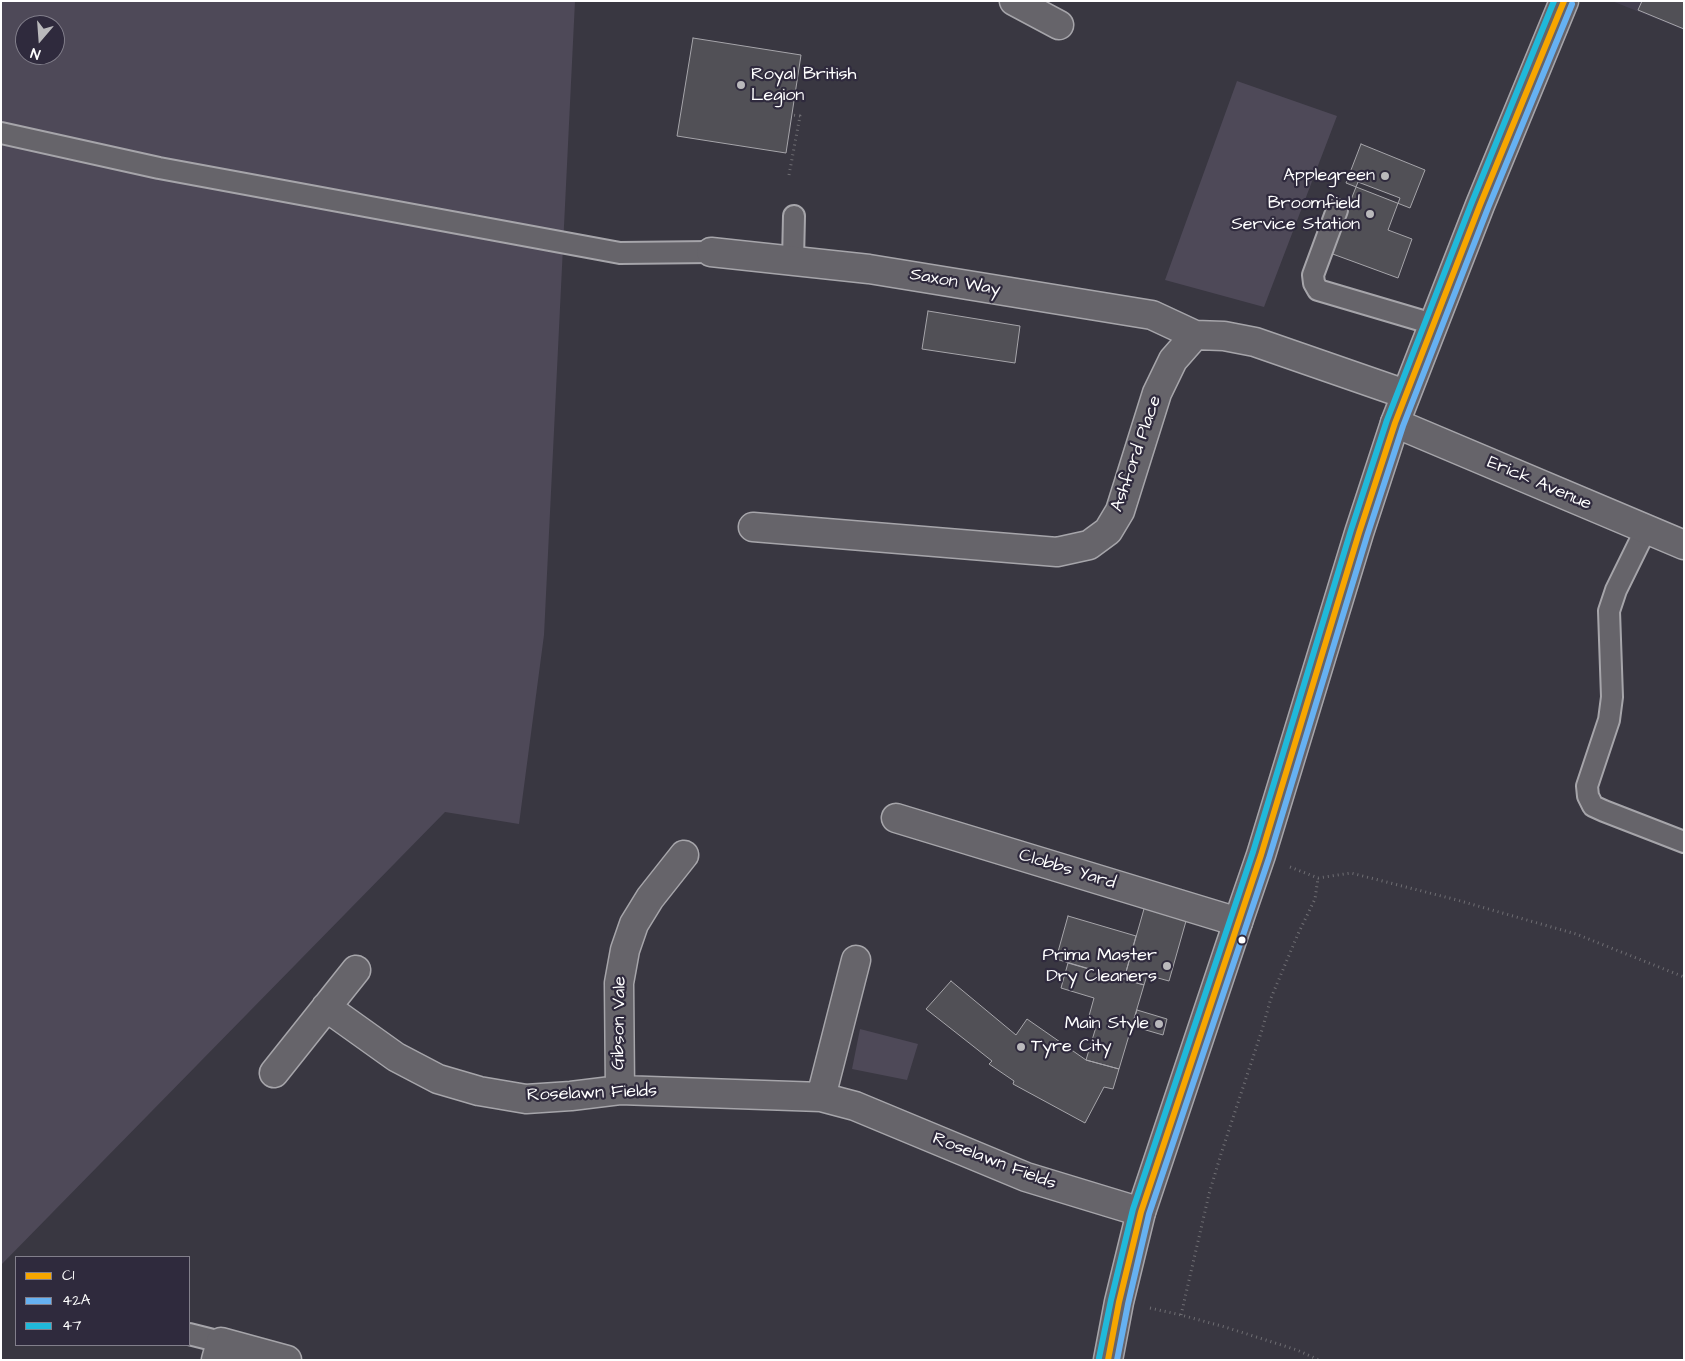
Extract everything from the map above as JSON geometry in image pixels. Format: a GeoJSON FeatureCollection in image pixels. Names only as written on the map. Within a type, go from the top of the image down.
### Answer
{"type":"FeatureCollection","features":[{"type":"Feature","properties":{"kind":"street"},"geometry":{"type":"LineString","coordinates":[[1014,1],[1059,25]]}},
{"type":"Feature","properties":{"kind":"street"},"geometry":{"type":"LineString","coordinates":[[1108,1360],[1119,1302],[1141,1212],[1261,855],[1359,532],[1395,423],[1480,205],[1564,1]]}},
{"type":"Feature","properties":{"kind":"street","name":"Saxon Way"},"geometry":{"type":"LineString","coordinates":[[711,252],[869,269],[1152,315],[1195,335]]}},
{"type":"Feature","properties":{"kind":"street"},"geometry":{"type":"LineString","coordinates":[[1195,335],[1224,336],[1254,342],[1406,394]]}},
{"type":"Feature","properties":{"kind":"street","name":"Ashford Place"},"geometry":{"type":"LineString","coordinates":[[753,527],[1057,552],[1089,545],[1108,531],[1120,511],[1157,393],[1173,360],[1195,335]]}},
{"type":"Feature","properties":{"kind":"street","name":"Erick Avenue"},"geometry":{"type":"LineString","coordinates":[[1395,423],[1684,545]]}},
{"type":"Feature","properties":{"kind":"street","name":"Clobbs Yard"},"geometry":{"type":"LineString","coordinates":[[896,818],[1238,922]]}},
{"type":"Feature","properties":{"kind":"street","name":"Gibson Vale"},"geometry":{"type":"LineString","coordinates":[[620,1090],[619,983],[625,950],[634,924],[650,898],[684,855]]}},
{"type":"Feature","properties":{"kind":"street"},"geometry":{"type":"LineString","coordinates":[[821,1097],[856,960]]}},
{"type":"Feature","properties":{"kind":"street"},"geometry":{"type":"LineString","coordinates":[[274,1073],[356,970]]}},
{"type":"Feature","properties":{"kind":"street","name":"Roselawn Fields"},"geometry":{"type":"LineString","coordinates":[[326,1008],[396,1056],[438,1079],[479,1091],[526,1099],[620,1090],[821,1097],[855,1106],[1026,1177],[1141,1212]]}},
{"type":"Feature","properties":{"kind":"street"},"geometry":{"type":"LineString","coordinates":[[218,1351],[287,1360]]}},
{"type":"Feature","properties":{"kind":"lane"},"geometry":{"type":"LineString","coordinates":[[1,133],[159,168],[620,253],[711,252]]}},
{"type":"Feature","properties":{"kind":"lane"},"geometry":{"type":"LineString","coordinates":[[1337,210],[1313,275],[1314,283],[1318,290],[1433,324]]}},
{"type":"Feature","properties":{"kind":"lane"},"geometry":{"type":"LineString","coordinates":[[793,260],[794,216]]}},
{"type":"Feature","properties":{"kind":"lane"},"geometry":{"type":"LineString","coordinates":[[1646,528],[1616,590],[1609,611],[1612,697],[1609,720],[1588,786],[1588,796],[1593,806],[1684,842]]}},
{"type":"Feature","properties":{"kind":"lane"},"geometry":{"type":"LineString","coordinates":[[190,1335],[218,1351]]}},
{"type":"Feature","properties":{"kind":"path"},"geometry":{"type":"LineString","coordinates":[[789,175],[800,116],[792,115]]}},
{"type":"Feature","properties":{"kind":"path"},"geometry":{"type":"LineString","coordinates":[[1261,855],[1318,878],[1351,873],[1457,900],[1576,934],[1684,977]]}},
{"type":"Feature","properties":{"kind":"path"},"geometry":{"type":"LineString","coordinates":[[1181,1315],[1209,1194],[1221,1154],[1271,998],[1315,899],[1318,878]]}},
{"type":"Feature","properties":{"kind":"path"},"geometry":{"type":"LineString","coordinates":[[1119,1302],[1181,1315],[1288,1348],[1319,1360]]}},
{"type":"Feature","properties":{"kind":"shaded area"},"geometry":{"type":"Polygon","coordinates":[[[1,1],[575,1],[544,635],[519,824],[445,812],[1,1265],[1,1]]]}},
{"type":"Feature","properties":{"kind":"shaded area"},"geometry":{"type":"Polygon","coordinates":[[[1612,1],[1684,1],[1684,30],[1612,1]]]}},
{"type":"Feature","properties":{"kind":"shaded area"},"geometry":{"type":"Polygon","coordinates":[[[1237,81],[1337,116],[1264,307],[1165,280],[1237,81]]]}},
{"type":"Feature","properties":{"kind":"shaded area"},"geometry":{"type":"Polygon","coordinates":[[[860,1029],[918,1044],[907,1080],[852,1069],[860,1029]]]}},
{"type":"Feature","properties":{"kind":"building"},"geometry":{"type":"Polygon","coordinates":[[[1642,1],[1684,1],[1684,29],[1638,10],[1642,1]]]}},
{"type":"Feature","properties":{"kind":"building","name":"Royal British Legion"},"geometry":{"type":"Polygon","coordinates":[[[693,38],[801,55],[786,153],[677,136],[693,38]]]}},
{"type":"Feature","properties":{"kind":"building","name":"Applegreen"},"geometry":{"type":"Polygon","coordinates":[[[1361,144],[1425,170],[1410,208],[1346,183],[1361,144]]]}},
{"type":"Feature","properties":{"kind":"building","name":"Broomfield Service Station"},"geometry":{"type":"Polygon","coordinates":[[[1358,182],[1400,198],[1388,230],[1412,239],[1398,278],[1330,253],[1358,182]]]}},
{"type":"Feature","properties":{"kind":"building"},"geometry":{"type":"Polygon","coordinates":[[[928,311],[1020,326],[1015,363],[922,349],[928,311]]]}},
{"type":"Feature","properties":{"kind":"building"},"geometry":{"type":"Polygon","coordinates":[[[1146,902],[1188,914],[1169,981],[1147,975],[1144,985],[1124,979],[1146,902]]]}},
{"type":"Feature","properties":{"kind":"building"},"geometry":{"type":"Polygon","coordinates":[[[1068,916],[1136,936],[1124,979],[1056,959],[1068,916]]]}},
{"type":"Feature","properties":{"kind":"building"},"geometry":{"type":"Polygon","coordinates":[[[1068,963],[1144,985],[1119,1069],[1086,1060],[1096,1027],[1088,1025],[1094,998],[1061,988],[1068,963]]]}},
{"type":"Feature","properties":{"kind":"building","name":"Tyre City"},"geometry":{"type":"Polygon","coordinates":[[[951,981],[1016,1035],[1027,1019],[1086,1060],[1119,1069],[1113,1089],[1104,1087],[1085,1123],[1013,1084],[1014,1081],[989,1064],[992,1061],[926,1009],[951,981]]]}},
{"type":"Feature","properties":{"kind":"building"},"geometry":{"type":"Polygon","coordinates":[[[1137,1010],[1167,1019],[1163,1035],[1132,1026],[1137,1010]]]}},
{"type":"Feature","properties":{"kind":"transit line","name":"47"},"geometry":{"type":"LineString","coordinates":[[1099,1358],[1133,1209],[1253,852],[1351,530],[1387,420],[1472,202],[1554,1]]}},
{"type":"Feature","properties":{"kind":"transit line","name":"C1"},"geometry":{"type":"LineString","coordinates":[[1108,1360],[1119,1302],[1141,1212],[1261,855],[1359,533],[1395,423],[1480,205],[1564,1]]}},
{"type":"Feature","properties":{"kind":"transit line","name":"42A"},"geometry":{"type":"LineString","coordinates":[[1117,1360],[1149,1214],[1269,858],[1367,536],[1403,426],[1488,208],[1572,4]]}},
{"type":"Feature","properties":{"kind":"place","name":"Royal British Legion"},"geometry":{"type":"Point","coordinates":[741,85]}},
{"type":"Feature","properties":{"kind":"place","name":"Applegreen"},"geometry":{"type":"Point","coordinates":[1385,176]}},
{"type":"Feature","properties":{"kind":"place","name":"Broomfield Service Station"},"geometry":{"type":"Point","coordinates":[1370,214]}},
{"type":"Feature","properties":{"kind":"place","name":"Prima Master Dry Cleaners"},"geometry":{"type":"Point","coordinates":[1167,966]}},
{"type":"Feature","properties":{"kind":"place","name":"Main Style"},"geometry":{"type":"Point","coordinates":[1159,1024]}},
{"type":"Feature","properties":{"kind":"place","name":"Tyre City"},"geometry":{"type":"Point","coordinates":[1021,1047]}}]}
